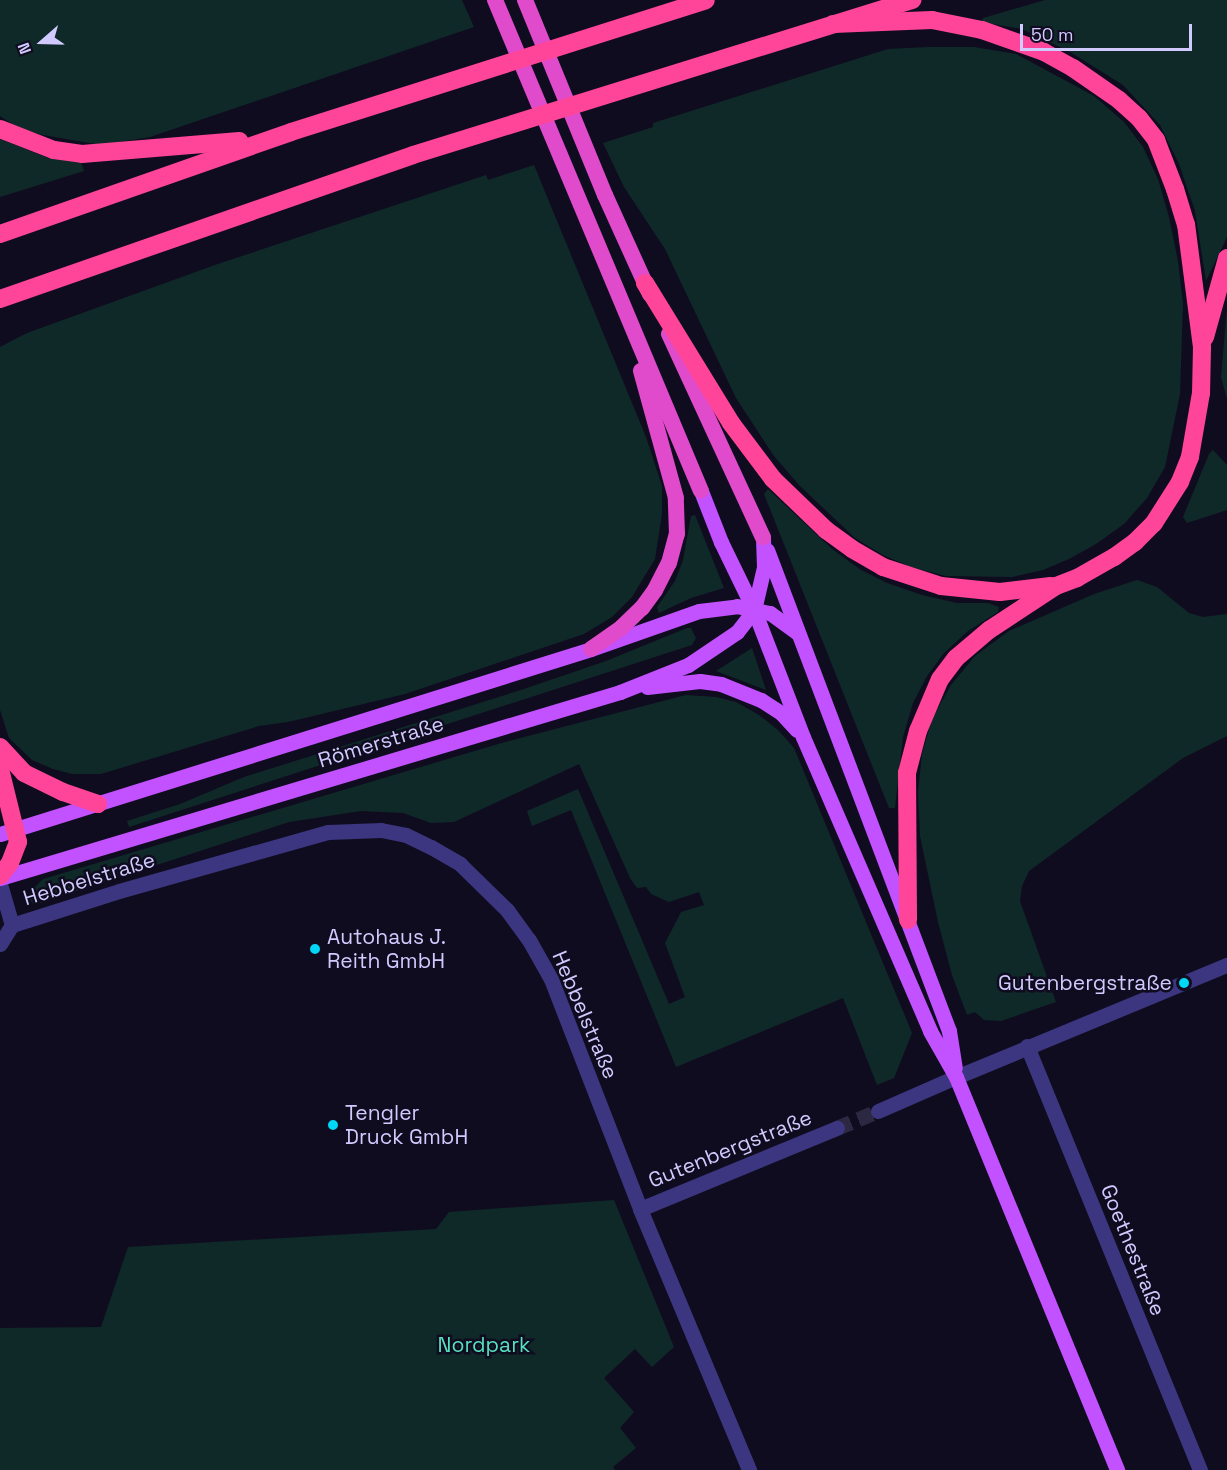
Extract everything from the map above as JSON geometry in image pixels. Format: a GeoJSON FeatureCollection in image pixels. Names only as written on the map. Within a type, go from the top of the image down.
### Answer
{"type":"FeatureCollection","features":[{"type":"Feature","properties":{"kind":"highway"},"geometry":{"type":"LineString","coordinates":[[495,0],[701,491]]}},
{"type":"Feature","properties":{"kind":"highway"},"geometry":{"type":"LineString","coordinates":[[525,0],[645,282],[763,537]]}},
{"type":"Feature","properties":{"kind":"highway"},"geometry":{"type":"LineString","coordinates":[[620,21],[666,0]]}},
{"type":"Feature","properties":{"kind":"highway"},"geometry":{"type":"LineString","coordinates":[[0,225],[239,141],[620,21],[706,0]]}},
{"type":"Feature","properties":{"kind":"highway"},"geometry":{"type":"LineString","coordinates":[[0,310],[7,296],[413,155],[912,0]]}},
{"type":"Feature","properties":{"kind":"highway"},"geometry":{"type":"LineString","coordinates":[[833,24],[932,20],[982,30],[1044,52],[1073,68],[1119,100],[1139,118],[1156,140],[1175,189],[1186,224],[1202,347],[1201,393],[1197,427],[1190,457],[1167,504],[1135,542],[1095,568],[1056,586],[989,630],[956,658],[940,679],[927,704],[907,772],[908,920]]}},
{"type":"Feature","properties":{"kind":"highway"},"geometry":{"type":"LineString","coordinates":[[0,234],[421,84]]}},
{"type":"Feature","properties":{"kind":"highway"},"geometry":{"type":"LineString","coordinates":[[0,129],[54,150],[82,154],[239,141]]}},
{"type":"Feature","properties":{"kind":"highway"},"geometry":{"type":"LineString","coordinates":[[1202,347],[1227,258]]}},
{"type":"Feature","properties":{"kind":"highway"},"geometry":{"type":"LineString","coordinates":[[645,282],[731,423],[773,479],[826,530],[883,567],[940,586],[1000,592],[1056,586]]}},
{"type":"Feature","properties":{"kind":"highway"},"geometry":{"type":"LineString","coordinates":[[591,649],[622,627],[642,608],[655,590],[669,563],[677,534],[676,498],[651,411],[630,324]]}},
{"type":"Feature","properties":{"kind":"highway"},"geometry":{"type":"LineString","coordinates":[[0,747],[24,773],[63,792],[98,804]]}},
{"type":"Feature","properties":{"kind":"highway"},"geometry":{"type":"LineString","coordinates":[[0,769],[8,832],[18,842],[10,863],[0,877]]}},
{"type":"Feature","properties":{"kind":"main road"},"geometry":{"type":"LineString","coordinates":[[701,491],[721,542],[754,610],[804,737],[930,1031],[956,1077],[1117,1470]]}},
{"type":"Feature","properties":{"kind":"main road","name":"Römerstraße"},"geometry":{"type":"LineString","coordinates":[[0,877],[620,692],[705,655],[737,632],[754,610],[764,567],[763,537]]}},
{"type":"Feature","properties":{"kind":"main road"},"geometry":{"type":"LineString","coordinates":[[763,537],[950,1031],[956,1077]]}},
{"type":"Feature","properties":{"kind":"main road","name":"Römerstraße"},"geometry":{"type":"LineString","coordinates":[[8,832],[591,649],[699,611],[737,606],[770,613],[798,633]]}},
{"type":"Feature","properties":{"kind":"main road"},"geometry":{"type":"LineString","coordinates":[[620,692],[682,682],[700,681],[721,684],[761,700],[781,713],[804,737]]}},
{"type":"Feature","properties":{"kind":"street","name":"Hebbelstraße"},"geometry":{"type":"LineString","coordinates":[[0,944],[12,925],[140,885],[328,832],[381,830],[406,836],[460,864],[483,884],[529,940],[551,979],[640,1209],[749,1470]]}},
{"type":"Feature","properties":{"kind":"street","name":"Hebbelstraße"},"geometry":{"type":"LineString","coordinates":[[0,884],[12,925]]}},
{"type":"Feature","properties":{"kind":"street"},"geometry":{"type":"LineString","coordinates":[[878,1110],[1027,1046],[1227,965]]}},
{"type":"Feature","properties":{"kind":"street","name":"Goethestraße"},"geometry":{"type":"LineString","coordinates":[[1027,1046],[1200,1470]]}},
{"type":"Feature","properties":{"kind":"street","name":"Gutenbergstraße"},"geometry":{"type":"LineString","coordinates":[[640,1209],[837,1128]]}},
{"type":"Feature","properties":{"kind":"green space"},"geometry":{"type":"Polygon","coordinates":[[[0,0],[462,0],[474,27],[150,137],[101,145],[43,135],[18,128],[0,116],[0,0]]]}},
{"type":"Feature","properties":{"kind":"green space"},"geometry":{"type":"Polygon","coordinates":[[[1045,0],[1227,0],[1227,237],[1206,281],[1195,211],[1179,164],[1160,125],[1123,85],[1072,53],[1022,29],[981,22],[983,18],[1045,0]]]}},
{"type":"Feature","properties":{"kind":"green space"},"geometry":{"type":"Polygon","coordinates":[[[974,47],[1016,54],[1094,96],[1124,122],[1143,147],[1158,179],[1178,261],[1183,304],[1180,394],[1165,467],[1147,498],[1124,524],[1096,544],[1069,559],[1043,570],[1012,577],[946,576],[911,567],[883,555],[855,538],[799,485],[774,456],[736,398],[665,249],[624,187],[603,143],[653,127],[653,123],[888,49],[974,47]]]}},
{"type":"Feature","properties":{"kind":"green space"},"geometry":{"type":"Polygon","coordinates":[[[0,139],[48,158],[81,162],[84,171],[0,197],[0,139]]]}},
{"type":"Feature","properties":{"kind":"green space"},"geometry":{"type":"Polygon","coordinates":[[[534,165],[646,437],[662,486],[662,514],[655,559],[632,597],[612,617],[584,634],[405,694],[288,722],[259,726],[101,774],[72,774],[32,760],[9,738],[0,710],[0,347],[27,333],[215,265],[486,175],[488,180],[534,165]]]}},
{"type":"Feature","properties":{"kind":"green space"},"geometry":{"type":"Polygon","coordinates":[[[1227,308],[1227,399],[1221,377],[1227,308]]]}},
{"type":"Feature","properties":{"kind":"green space"},"geometry":{"type":"Polygon","coordinates":[[[1213,450],[1227,465],[1227,510],[1187,523],[1183,517],[1209,454],[1213,450]]]}},
{"type":"Feature","properties":{"kind":"green space"},"geometry":{"type":"Polygon","coordinates":[[[768,489],[832,549],[861,570],[887,583],[922,595],[957,603],[988,603],[999,607],[998,612],[968,631],[944,653],[927,676],[913,703],[903,737],[895,808],[889,808],[764,494],[768,489]]]}},
{"type":"Feature","properties":{"kind":"green space"},"geometry":{"type":"Polygon","coordinates":[[[695,515],[724,588],[691,598],[659,613],[657,607],[675,581],[683,560],[691,516],[695,515]]]}},
{"type":"Feature","properties":{"kind":"green space"},"geometry":{"type":"Polygon","coordinates":[[[1137,580],[1157,587],[1189,613],[1203,617],[1227,614],[1227,736],[1183,758],[1029,871],[1022,886],[1020,901],[1056,1002],[1001,1021],[984,1020],[975,1012],[967,1015],[952,975],[938,922],[920,836],[918,792],[922,754],[932,719],[951,685],[975,656],[1009,631],[1094,594],[1137,580]]]}},
{"type":"Feature","properties":{"kind":"green space"},"geometry":{"type":"Polygon","coordinates":[[[691,628],[696,638],[692,645],[129,827],[127,821],[180,804],[244,777],[521,690],[606,661],[691,628]]]}},
{"type":"Feature","properties":{"kind":"green space"},"geometry":{"type":"Polygon","coordinates":[[[752,648],[766,690],[716,671],[752,648]]]}},
{"type":"Feature","properties":{"kind":"green space"},"geometry":{"type":"Polygon","coordinates":[[[686,695],[716,697],[736,702],[759,715],[778,730],[794,748],[912,1033],[894,1078],[877,1085],[843,998],[676,1067],[571,810],[532,826],[527,811],[578,789],[669,1004],[685,997],[665,943],[681,912],[704,905],[699,892],[669,902],[651,894],[646,887],[637,888],[630,878],[579,764],[454,822],[431,823],[403,813],[361,811],[289,822],[34,905],[29,899],[34,888],[43,879],[505,742],[686,695]]]}},
{"type":"Feature","properties":{"kind":"green space","name":"Nordpark"},"geometry":{"type":"Polygon","coordinates":[[[614,1200],[674,1347],[652,1367],[635,1349],[604,1378],[634,1412],[620,1428],[636,1448],[613,1467],[615,1470],[0,1470],[0,1328],[101,1327],[128,1247],[436,1229],[449,1212],[614,1200]]]}},
{"type":"Feature","properties":{"kind":"tunnel"},"geometry":{"type":"LineString","coordinates":[[837,1128],[878,1111]]}},
{"type":"Feature","properties":{"kind":"place","name":"Autohaus J. Reith GmbH"},"geometry":{"type":"Point","coordinates":[315,949]}},
{"type":"Feature","properties":{"kind":"place","name":"Gutenbergstraße"},"geometry":{"type":"Point","coordinates":[1184,983]}},
{"type":"Feature","properties":{"kind":"place","name":"Tengler Druck GmbH"},"geometry":{"type":"Point","coordinates":[333,1125]}}]}
